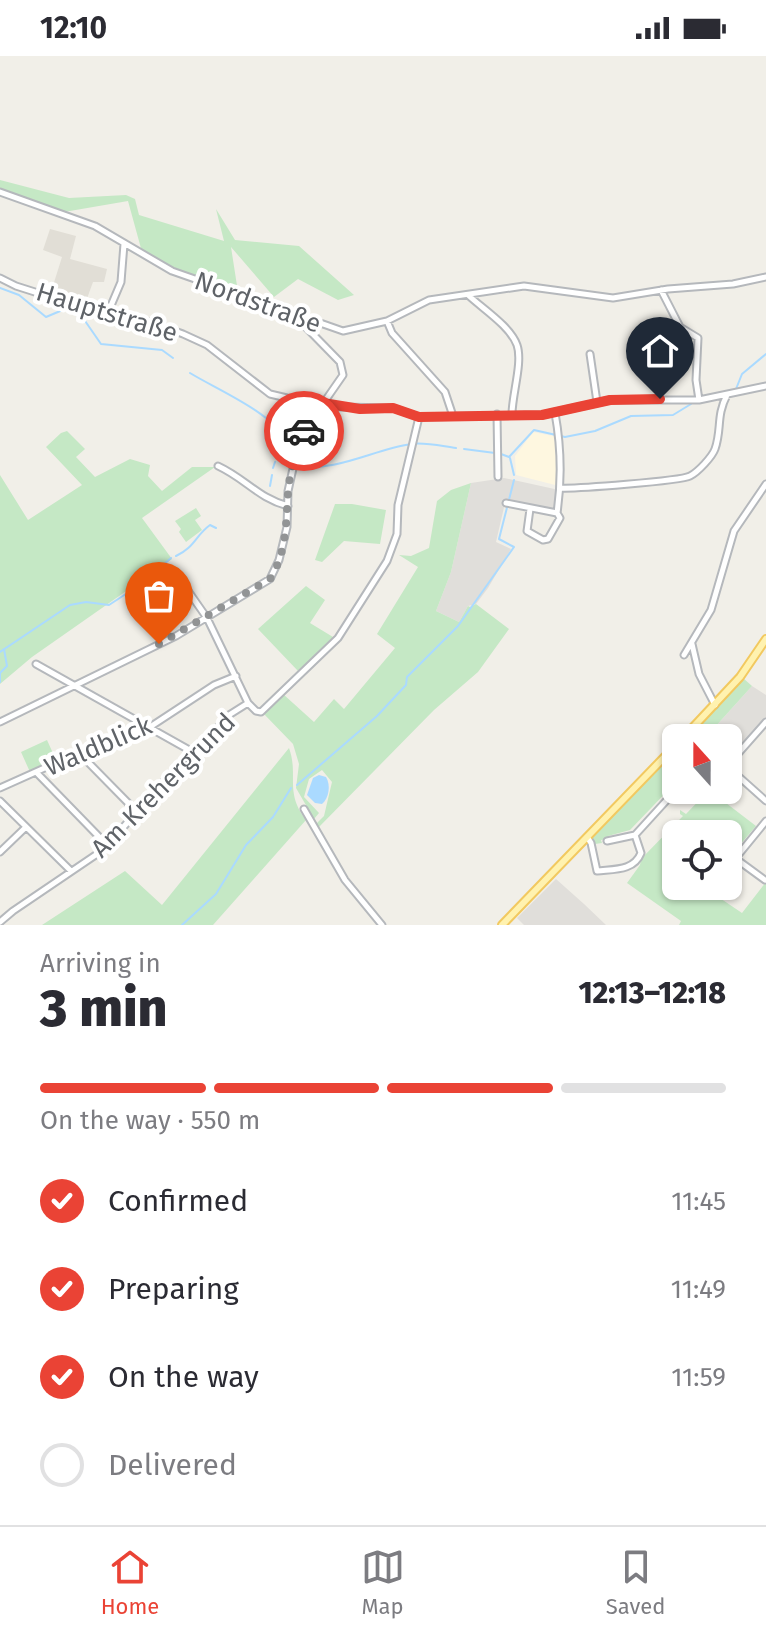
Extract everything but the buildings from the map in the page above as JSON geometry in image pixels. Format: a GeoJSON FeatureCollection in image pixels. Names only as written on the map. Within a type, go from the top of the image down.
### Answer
{"type":"FeatureCollection","features":[{"type":"Feature","properties":{"kind":"main road"},"geometry":{"type":"LineString","coordinates":[[697,724],[757,654],[766,639]]}},
{"type":"Feature","properties":{"kind":"main road"},"geometry":{"type":"LineString","coordinates":[[502,925],[662,759]]}},
{"type":"Feature","properties":{"kind":"street","name":"Nordstraße"},"geometry":{"type":"LineString","coordinates":[[0,192],[87,223],[172,271],[343,331],[387,321],[429,300],[524,286],[613,298],[733,284],[766,277]]}},
{"type":"Feature","properties":{"kind":"street"},"geometry":{"type":"LineString","coordinates":[[107,315],[121,282],[124,244]]}},
{"type":"Feature","properties":{"kind":"street","name":"Hauptstraße"},"geometry":{"type":"LineString","coordinates":[[0,278],[107,315],[150,322],[207,345],[270,394],[360,409],[393,408],[419,417],[555,413],[597,402],[699,400],[766,386]]}},
{"type":"Feature","properties":{"kind":"street"},"geometry":{"type":"LineString","coordinates":[[661,290],[680,327],[699,342],[696,380],[699,400]]}},
{"type":"Feature","properties":{"kind":"street"},"geometry":{"type":"LineString","coordinates":[[468,295],[517,344],[512,414]]}},
{"type":"Feature","properties":{"kind":"street"},"geometry":{"type":"LineString","coordinates":[[0,722],[176,636],[270,579],[279,560],[287,527],[288,491],[300,437],[341,379],[342,367],[293,313]]}},
{"type":"Feature","properties":{"kind":"street"},"geometry":{"type":"LineString","coordinates":[[387,321],[392,333],[445,392],[453,416]]}},
{"type":"Feature","properties":{"kind":"street"},"geometry":{"type":"LineString","coordinates":[[590,354],[597,402]]}},
{"type":"Feature","properties":{"kind":"street"},"geometry":{"type":"LineString","coordinates":[[560,488],[585,488],[692,475],[716,448],[719,412],[727,395]]}},
{"type":"Feature","properties":{"kind":"street"},"geometry":{"type":"LineString","coordinates":[[530,509],[527,531],[546,540],[560,518],[557,513],[559,437],[555,413]]}},
{"type":"Feature","properties":{"kind":"street"},"geometry":{"type":"LineString","coordinates":[[497,414],[498,477]]}},
{"type":"Feature","properties":{"kind":"street"},"geometry":{"type":"LineString","coordinates":[[184,585],[207,618],[248,703],[261,712],[338,638],[387,561],[397,534],[398,505],[419,417]]}},
{"type":"Feature","properties":{"kind":"street"},"geometry":{"type":"LineString","coordinates":[[218,466],[246,481],[263,498],[288,506]]}},
{"type":"Feature","properties":{"kind":"street"},"geometry":{"type":"LineString","coordinates":[[684,655],[711,610],[734,531],[766,484]]}},
{"type":"Feature","properties":{"kind":"street"},"geometry":{"type":"LineString","coordinates":[[509,504],[557,513]]}},
{"type":"Feature","properties":{"kind":"street"},"geometry":{"type":"LineString","coordinates":[[692,643],[699,674],[715,705]]}},
{"type":"Feature","properties":{"kind":"street"},"geometry":{"type":"LineString","coordinates":[[36,664],[191,751]]}},
{"type":"Feature","properties":{"kind":"street","name":"Waldblick"},"geometry":{"type":"LineString","coordinates":[[0,788],[109,740],[150,727],[214,685],[236,676]]}},
{"type":"Feature","properties":{"kind":"street","name":"Am Krehergrund"},"geometry":{"type":"LineString","coordinates":[[0,922],[100,854],[191,751],[199,748],[229,715],[248,703]]}},
{"type":"Feature","properties":{"kind":"street"},"geometry":{"type":"LineString","coordinates":[[742,750],[766,722]]}},
{"type":"Feature","properties":{"kind":"street"},"geometry":{"type":"LineString","coordinates":[[79,753],[137,812]]}},
{"type":"Feature","properties":{"kind":"street"},"geometry":{"type":"LineString","coordinates":[[36,772],[107,845]]}},
{"type":"Feature","properties":{"kind":"street"},"geometry":{"type":"LineString","coordinates":[[742,779],[766,801]]}},
{"type":"Feature","properties":{"kind":"street"},"geometry":{"type":"LineString","coordinates":[[0,801],[71,871]]}},
{"type":"Feature","properties":{"kind":"street"},"geometry":{"type":"LineString","coordinates":[[607,841],[635,835],[663,804]]}},
{"type":"Feature","properties":{"kind":"street"},"geometry":{"type":"LineString","coordinates":[[304,809],[345,880],[382,925]]}},
{"type":"Feature","properties":{"kind":"street"},"geometry":{"type":"LineString","coordinates":[[742,850],[766,821]]}},
{"type":"Feature","properties":{"kind":"street"},"geometry":{"type":"LineString","coordinates":[[0,852],[26,827]]}},
{"type":"Feature","properties":{"kind":"street"},"geometry":{"type":"LineString","coordinates":[[587,837],[597,871],[629,867],[635,863],[641,853],[635,835]]}},
{"type":"Feature","properties":{"kind":"street"},"geometry":{"type":"LineString","coordinates":[[742,864],[765,880]]}},
{"type":"Feature","properties":{"kind":"shaded area"},"geometry":{"type":"Polygon","coordinates":[[[50,229],[76,236],[70,259],[107,269],[104,282],[93,282],[85,304],[51,292],[62,257],[43,250],[50,229]]]}},
{"type":"Feature","properties":{"kind":"shaded area"},"geometry":{"type":"Polygon","coordinates":[[[533,432],[558,437],[559,486],[516,475],[515,456],[533,432]]]}},
{"type":"Feature","properties":{"kind":"shaded area"},"geometry":{"type":"Polygon","coordinates":[[[504,478],[559,490],[555,510],[505,503],[496,542],[511,549],[488,588],[476,604],[468,606],[459,622],[436,611],[451,572],[471,483],[504,478]]]}},
{"type":"Feature","properties":{"kind":"shaded area"},"geometry":{"type":"Polygon","coordinates":[[[752,686],[766,695],[766,719],[742,746],[742,724],[718,724],[752,686]]]}},
{"type":"Feature","properties":{"kind":"shaded area"},"geometry":{"type":"Polygon","coordinates":[[[556,879],[606,925],[524,925],[517,918],[556,879]]]}},
{"type":"Feature","properties":{"kind":"green space"},"geometry":{"type":"Polygon","coordinates":[[[0,180],[69,198],[126,195],[135,199],[139,215],[224,241],[216,209],[235,240],[299,246],[354,295],[338,300],[298,279],[274,297],[231,247],[238,292],[174,270],[142,252],[128,201],[64,212],[0,191],[0,180]]]}},
{"type":"Feature","properties":{"kind":"green space"},"geometry":{"type":"Polygon","coordinates":[[[67,431],[85,449],[76,457],[95,477],[130,459],[150,465],[148,476],[162,491],[192,467],[215,467],[142,518],[172,559],[32,657],[0,684],[0,475],[28,520],[82,485],[46,447],[67,431]]]}},
{"type":"Feature","properties":{"kind":"green space"},"geometry":{"type":"Polygon","coordinates":[[[471,483],[451,572],[436,611],[459,622],[468,606],[476,604],[509,629],[478,672],[434,710],[318,828],[316,824],[324,816],[332,782],[322,770],[309,779],[304,797],[319,813],[314,819],[296,788],[299,764],[293,744],[263,713],[283,694],[314,722],[334,699],[344,709],[395,648],[377,634],[418,567],[399,555],[411,556],[429,548],[437,501],[451,490],[471,483]]]}},
{"type":"Feature","properties":{"kind":"green space"},"geometry":{"type":"Polygon","coordinates":[[[335,504],[386,510],[380,544],[344,541],[322,562],[315,560],[335,504]]]}},
{"type":"Feature","properties":{"kind":"green space"},"geometry":{"type":"Polygon","coordinates":[[[196,508],[201,516],[195,520],[202,530],[186,542],[175,521],[196,508]]]}},
{"type":"Feature","properties":{"kind":"green space"},"geometry":{"type":"Polygon","coordinates":[[[306,586],[325,600],[310,623],[333,637],[298,671],[258,629],[306,586]]]}},
{"type":"Feature","properties":{"kind":"green space"},"geometry":{"type":"Polygon","coordinates":[[[743,678],[752,686],[718,724],[700,724],[743,678]]]}},
{"type":"Feature","properties":{"kind":"green space"},"geometry":{"type":"Polygon","coordinates":[[[47,740],[56,760],[30,772],[21,752],[47,740]]]}},
{"type":"Feature","properties":{"kind":"green space"},"geometry":{"type":"Polygon","coordinates":[[[289,748],[295,800],[306,820],[213,925],[42,925],[125,871],[162,905],[289,748]]]}},
{"type":"Feature","properties":{"kind":"green space"},"geometry":{"type":"Polygon","coordinates":[[[662,764],[662,797],[630,830],[608,836],[608,839],[601,840],[602,843],[595,844],[592,837],[662,764]]]}},
{"type":"Feature","properties":{"kind":"green space"},"geometry":{"type":"Polygon","coordinates":[[[696,804],[727,804],[756,826],[742,842],[742,820],[679,820],[683,816],[680,810],[686,814],[696,804]]]}},
{"type":"Feature","properties":{"kind":"green space"},"geometry":{"type":"Polygon","coordinates":[[[662,838],[662,900],[723,900],[742,913],[766,882],[766,925],[679,925],[681,921],[627,883],[641,859],[662,838]]]}},
{"type":"Feature","properties":{"kind":"water"},"geometry":{"type":"Polygon","coordinates":[[[319,775],[326,777],[328,784],[328,795],[322,804],[315,803],[307,795],[313,778],[319,775]]]}},
{"type":"Feature","properties":{"kind":"waterway"},"geometry":{"type":"LineString","coordinates":[[0,288],[19,295],[46,317],[65,309]]}},
{"type":"Feature","properties":{"kind":"waterway"},"geometry":{"type":"LineString","coordinates":[[71,312],[83,318],[101,344],[162,350],[173,358]]}},
{"type":"Feature","properties":{"kind":"waterway"},"geometry":{"type":"LineString","coordinates":[[736,389],[742,374],[766,354]]}},
{"type":"Feature","properties":{"kind":"waterway"},"geometry":{"type":"LineString","coordinates":[[190,373],[242,402],[278,429],[285,439],[291,464]]}},
{"type":"Feature","properties":{"kind":"waterway"},"geometry":{"type":"LineString","coordinates":[[501,454],[509,457],[534,430],[565,437],[595,431],[631,416],[673,415],[691,404]]}},
{"type":"Feature","properties":{"kind":"waterway"},"geometry":{"type":"LineString","coordinates":[[297,466],[326,466],[411,444],[456,448]]}},
{"type":"Feature","properties":{"kind":"waterway"},"geometry":{"type":"LineString","coordinates":[[464,449],[495,453]]}},
{"type":"Feature","properties":{"kind":"waterway"},"geometry":{"type":"LineString","coordinates":[[510,458],[514,475]]}},
{"type":"Feature","properties":{"kind":"waterway"},"geometry":{"type":"LineString","coordinates":[[273,468],[275,462]]}},
{"type":"Feature","properties":{"kind":"waterway"},"geometry":{"type":"LineString","coordinates":[[270,486],[272,475]]}},
{"type":"Feature","properties":{"kind":"waterway"},"geometry":{"type":"LineString","coordinates":[[297,785],[377,716],[406,685],[407,677],[458,626],[514,547],[499,539],[514,480]]}},
{"type":"Feature","properties":{"kind":"waterway"},"geometry":{"type":"LineString","coordinates":[[176,556],[210,525],[216,528]]}},
{"type":"Feature","properties":{"kind":"waterway"},"geometry":{"type":"LineString","coordinates":[[0,652],[70,605],[86,602],[109,605],[141,584],[171,558]]}},
{"type":"Feature","properties":{"kind":"waterway"},"geometry":{"type":"LineString","coordinates":[[0,682],[0,673],[7,666],[4,649]]}},
{"type":"Feature","properties":{"kind":"waterway"},"geometry":{"type":"LineString","coordinates":[[182,925],[216,894],[246,845],[273,817],[291,788]]}},
{"type":"Feature","properties":{"kind":"way so far"},"geometry":{"type":"LineString","coordinates":[[159,644],[266,582],[275,572],[287,527],[288,491],[304,431]]}},
{"type":"Feature","properties":{"kind":"route"},"geometry":{"type":"LineString","coordinates":[[304,431],[323,403],[360,409],[393,408],[419,417],[542,415],[610,400],[660,399]]}}]}
